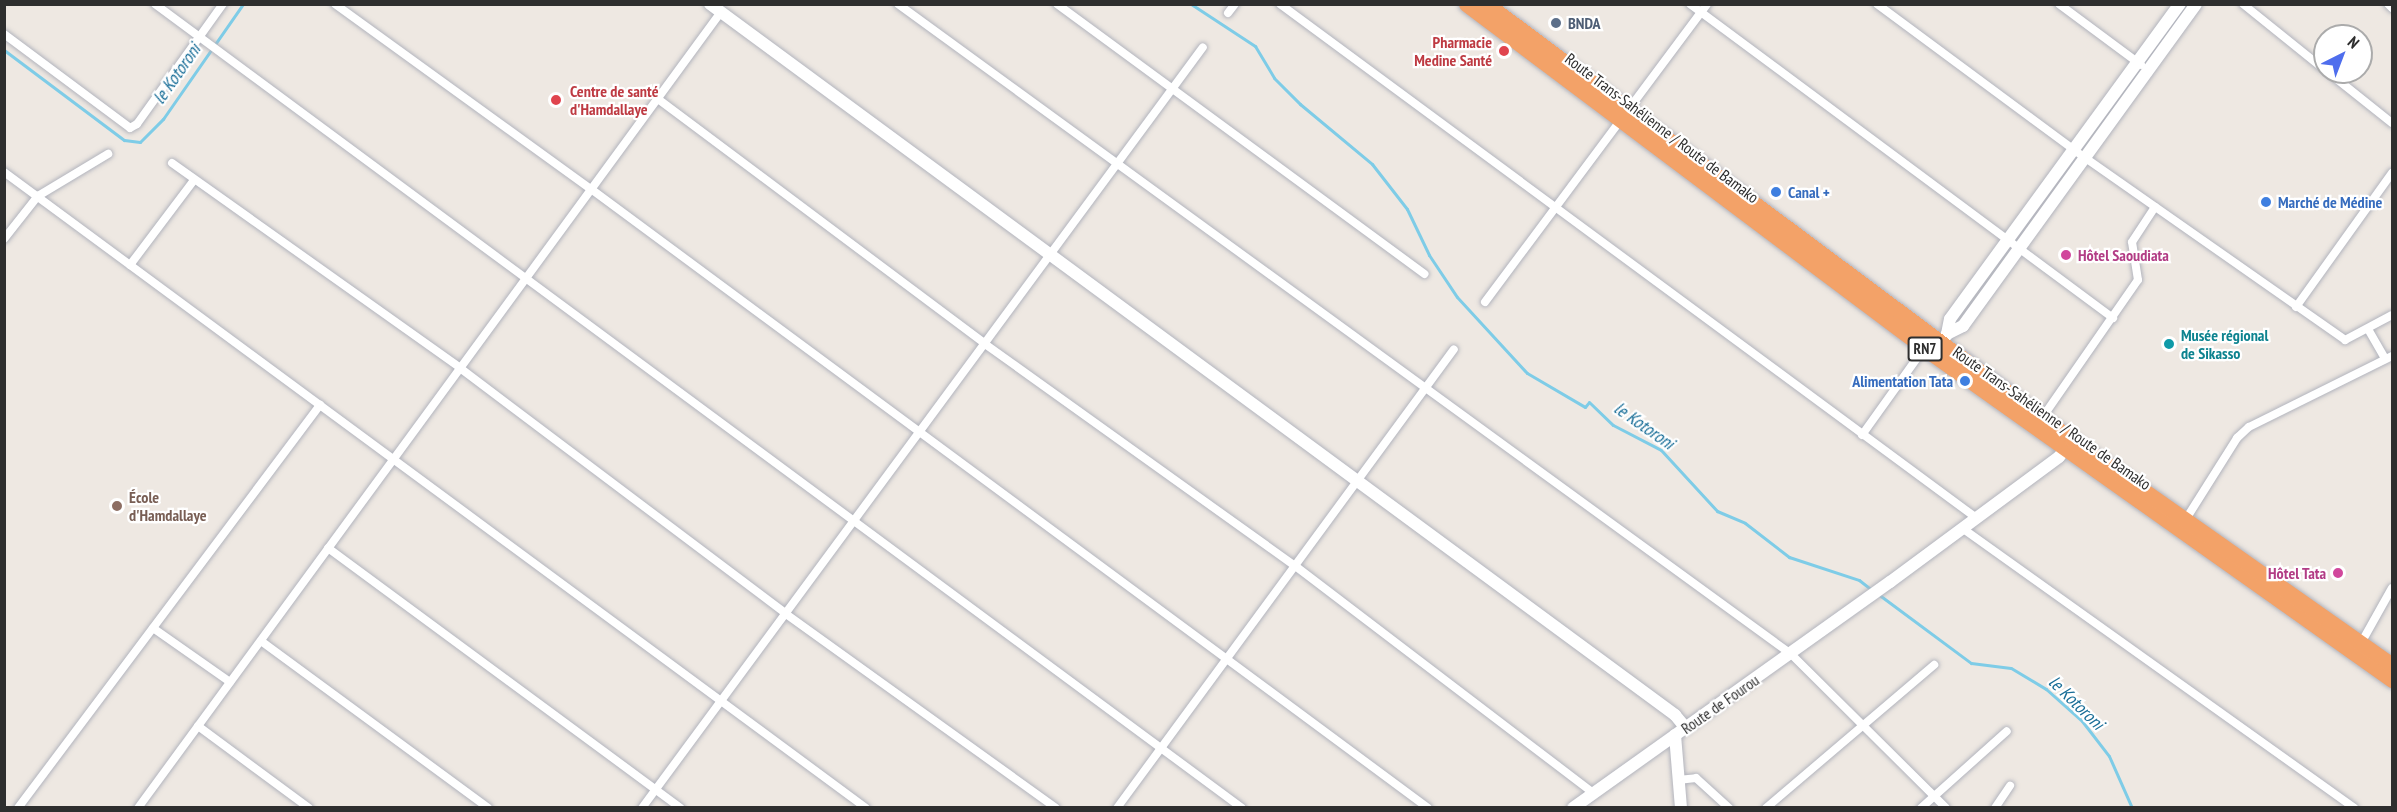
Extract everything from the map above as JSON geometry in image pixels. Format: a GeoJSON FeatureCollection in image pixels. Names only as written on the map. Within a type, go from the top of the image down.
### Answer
{"type":"FeatureCollection","features":[{"type":"Feature","properties":{"kind":"highway","name":"Route Trans-Sahélienne / Route de Bamako"},"geometry":{"type":"LineString","coordinates":[[1466,4],[1626,115],[2069,445],[2358,648],[2392,665]]}},
{"type":"Feature","properties":{"kind":"highway","name":"Route Trans-Sahélienne / Route de Bamako"},"geometry":{"type":"LineString","coordinates":[[1487,4],[1626,115]]}},
{"type":"Feature","properties":{"kind":"highway","name":"Route Trans-Sahélienne / Route de Bamako"},"geometry":{"type":"LineString","coordinates":[[1935,343],[2042,418],[2069,445],[2186,519],[2358,648],[2392,680]]}},
{"type":"Feature","properties":{"kind":"street"},"geometry":{"type":"LineString","coordinates":[[155,4],[1242,807]]}},
{"type":"Feature","properties":{"kind":"street"},"geometry":{"type":"LineString","coordinates":[[4,34],[130,128],[137,124],[201,38],[223,4]]}},
{"type":"Feature","properties":{"kind":"street"},"geometry":{"type":"LineString","coordinates":[[335,4],[591,189],[920,434],[1228,657],[1428,807]]}},
{"type":"Feature","properties":{"kind":"street"},"geometry":{"type":"LineString","coordinates":[[710,4],[724,8],[1049,255],[1665,708],[1680,732],[1678,780],[1681,807]]}},
{"type":"Feature","properties":{"kind":"street"},"geometry":{"type":"LineString","coordinates":[[898,4],[1424,390],[1791,654],[1946,807]]}},
{"type":"Feature","properties":{"kind":"street"},"geometry":{"type":"LineString","coordinates":[[1057,4],[1424,274]]}},
{"type":"Feature","properties":{"kind":"street"},"geometry":{"type":"LineString","coordinates":[[1228,13],[1234,4]]}},
{"type":"Feature","properties":{"kind":"street"},"geometry":{"type":"LineString","coordinates":[[1280,4],[1975,518]]}},
{"type":"Feature","properties":{"kind":"street"},"geometry":{"type":"LineString","coordinates":[[1690,4],[2112,318]]}},
{"type":"Feature","properties":{"kind":"street"},"geometry":{"type":"LineString","coordinates":[[1485,302],[1707,4]]}},
{"type":"Feature","properties":{"kind":"street"},"geometry":{"type":"LineString","coordinates":[[1877,4],[2079,153],[2345,340],[2392,315]]}},
{"type":"Feature","properties":{"kind":"street"},"geometry":{"type":"LineString","coordinates":[[2059,4],[2143,66]]}},
{"type":"Feature","properties":{"kind":"street"},"geometry":{"type":"LineString","coordinates":[[2143,66],[2180,4]]}},
{"type":"Feature","properties":{"kind":"street"},"geometry":{"type":"LineString","coordinates":[[1862,435],[1935,343],[1963,326],[2012,245],[2143,66],[2196,4]]}},
{"type":"Feature","properties":{"kind":"street"},"geometry":{"type":"LineString","coordinates":[[2243,4],[2313,61]]}},
{"type":"Feature","properties":{"kind":"street"},"geometry":{"type":"LineString","coordinates":[[2388,4],[2392,8]]}},
{"type":"Feature","properties":{"kind":"street"},"geometry":{"type":"LineString","coordinates":[[138,807],[724,8]]}},
{"type":"Feature","properties":{"kind":"street"},"geometry":{"type":"LineString","coordinates":[[642,807],[857,521],[1203,47]]}},
{"type":"Feature","properties":{"kind":"street"},"geometry":{"type":"LineString","coordinates":[[2342,84],[2392,123]]}},
{"type":"Feature","properties":{"kind":"street"},"geometry":{"type":"LineString","coordinates":[[658,99],[985,344],[1294,565],[1593,793]]}},
{"type":"Feature","properties":{"kind":"street"},"geometry":{"type":"LineString","coordinates":[[4,239],[38,196],[108,154]]}},
{"type":"Feature","properties":{"kind":"street"},"geometry":{"type":"LineString","coordinates":[[171,163],[460,368],[786,614],[1056,807]]}},
{"type":"Feature","properties":{"kind":"street"},"geometry":{"type":"LineString","coordinates":[[4,172],[866,807]]}},
{"type":"Feature","properties":{"kind":"street"},"geometry":{"type":"LineString","coordinates":[[2296,307],[2392,173]]}},
{"type":"Feature","properties":{"kind":"street"},"geometry":{"type":"LineString","coordinates":[[130,265],[194,180]]}},
{"type":"Feature","properties":{"kind":"street"},"geometry":{"type":"LineString","coordinates":[[2042,418],[2138,280],[2132,242],[2155,207]]}},
{"type":"Feature","properties":{"kind":"street"},"geometry":{"type":"LineString","coordinates":[[2186,519],[2237,438],[2249,428],[2389,357],[2368,329]]}},
{"type":"Feature","properties":{"kind":"street"},"geometry":{"type":"LineString","coordinates":[[1117,807],[1454,349]]}},
{"type":"Feature","properties":{"kind":"street"},"geometry":{"type":"LineString","coordinates":[[18,807],[320,405]]}},
{"type":"Feature","properties":{"kind":"street","name":"Route de Fourou"},"geometry":{"type":"LineString","coordinates":[[1573,807],[1867,599],[2069,445]]}},
{"type":"Feature","properties":{"kind":"street"},"geometry":{"type":"LineString","coordinates":[[1962,528],[2354,807]]}},
{"type":"Feature","properties":{"kind":"street"},"geometry":{"type":"LineString","coordinates":[[328,548],[681,807]]}},
{"type":"Feature","properties":{"kind":"street"},"geometry":{"type":"LineString","coordinates":[[2358,648],[2392,588]]}},
{"type":"Feature","properties":{"kind":"street"},"geometry":{"type":"LineString","coordinates":[[153,628],[230,682]]}},
{"type":"Feature","properties":{"kind":"street"},"geometry":{"type":"LineString","coordinates":[[261,641],[488,807]]}},
{"type":"Feature","properties":{"kind":"street"},"geometry":{"type":"LineString","coordinates":[[1766,807],[1934,665]]}},
{"type":"Feature","properties":{"kind":"street"},"geometry":{"type":"LineString","coordinates":[[198,726],[309,807]]}},
{"type":"Feature","properties":{"kind":"street"},"geometry":{"type":"LineString","coordinates":[[1921,807],[2007,731]]}},
{"type":"Feature","properties":{"kind":"street"},"geometry":{"type":"LineString","coordinates":[[1678,780],[1696,778],[1729,807]]}},
{"type":"Feature","properties":{"kind":"street"},"geometry":{"type":"LineString","coordinates":[[1995,807],[2010,786]]}},
{"type":"Feature","properties":{"kind":"waterway","name":"le Kotoroni"},"geometry":{"type":"LineString","coordinates":[[4,50],[124,140],[140,142],[163,119],[243,4]]}},
{"type":"Feature","properties":{"kind":"waterway","name":"le Kotoroni"},"geometry":{"type":"LineString","coordinates":[[1191,4],[1255,46],[1274,78],[1300,104],[1372,164],[1407,209],[1429,255],[1457,297],[1527,373],[1585,407],[1589,402],[1613,425],[1661,450],[1717,511],[1745,523],[1789,557],[1859,580],[1872,590]]}},
{"type":"Feature","properties":{"kind":"waterway","name":"le Kotoroni"},"geometry":{"type":"LineString","coordinates":[[1878,594],[1971,663],[2011,668],[2046,689],[2082,721],[2109,756],[2132,808]]}},
{"type":"Feature","properties":{"kind":"place","name":"BNDA"},"geometry":{"type":"Point","coordinates":[1556,23]}},
{"type":"Feature","properties":{"kind":"place","name":"Pharmacie Medine Santé"},"geometry":{"type":"Point","coordinates":[1504,51]}},
{"type":"Feature","properties":{"kind":"place","name":"Centre de santé d'Hamdallaye"},"geometry":{"type":"Point","coordinates":[556,100]}},
{"type":"Feature","properties":{"kind":"place","name":"Canal +"},"geometry":{"type":"Point","coordinates":[1776,192]}},
{"type":"Feature","properties":{"kind":"place","name":"Marché de Médine"},"geometry":{"type":"Point","coordinates":[2266,202]}},
{"type":"Feature","properties":{"kind":"place","name":"Hôtel Saoudiata"},"geometry":{"type":"Point","coordinates":[2066,255]}},
{"type":"Feature","properties":{"kind":"place","name":"Musée régional de Sikasso"},"geometry":{"type":"Point","coordinates":[2169,344]}},
{"type":"Feature","properties":{"kind":"place","name":"Alimentation Tata"},"geometry":{"type":"Point","coordinates":[1965,381]}},
{"type":"Feature","properties":{"kind":"place","name":"École d'Hamdallaye"},"geometry":{"type":"Point","coordinates":[117,506]}},
{"type":"Feature","properties":{"kind":"place","name":"Hôtel Tata"},"geometry":{"type":"Point","coordinates":[2338,573]}}]}
